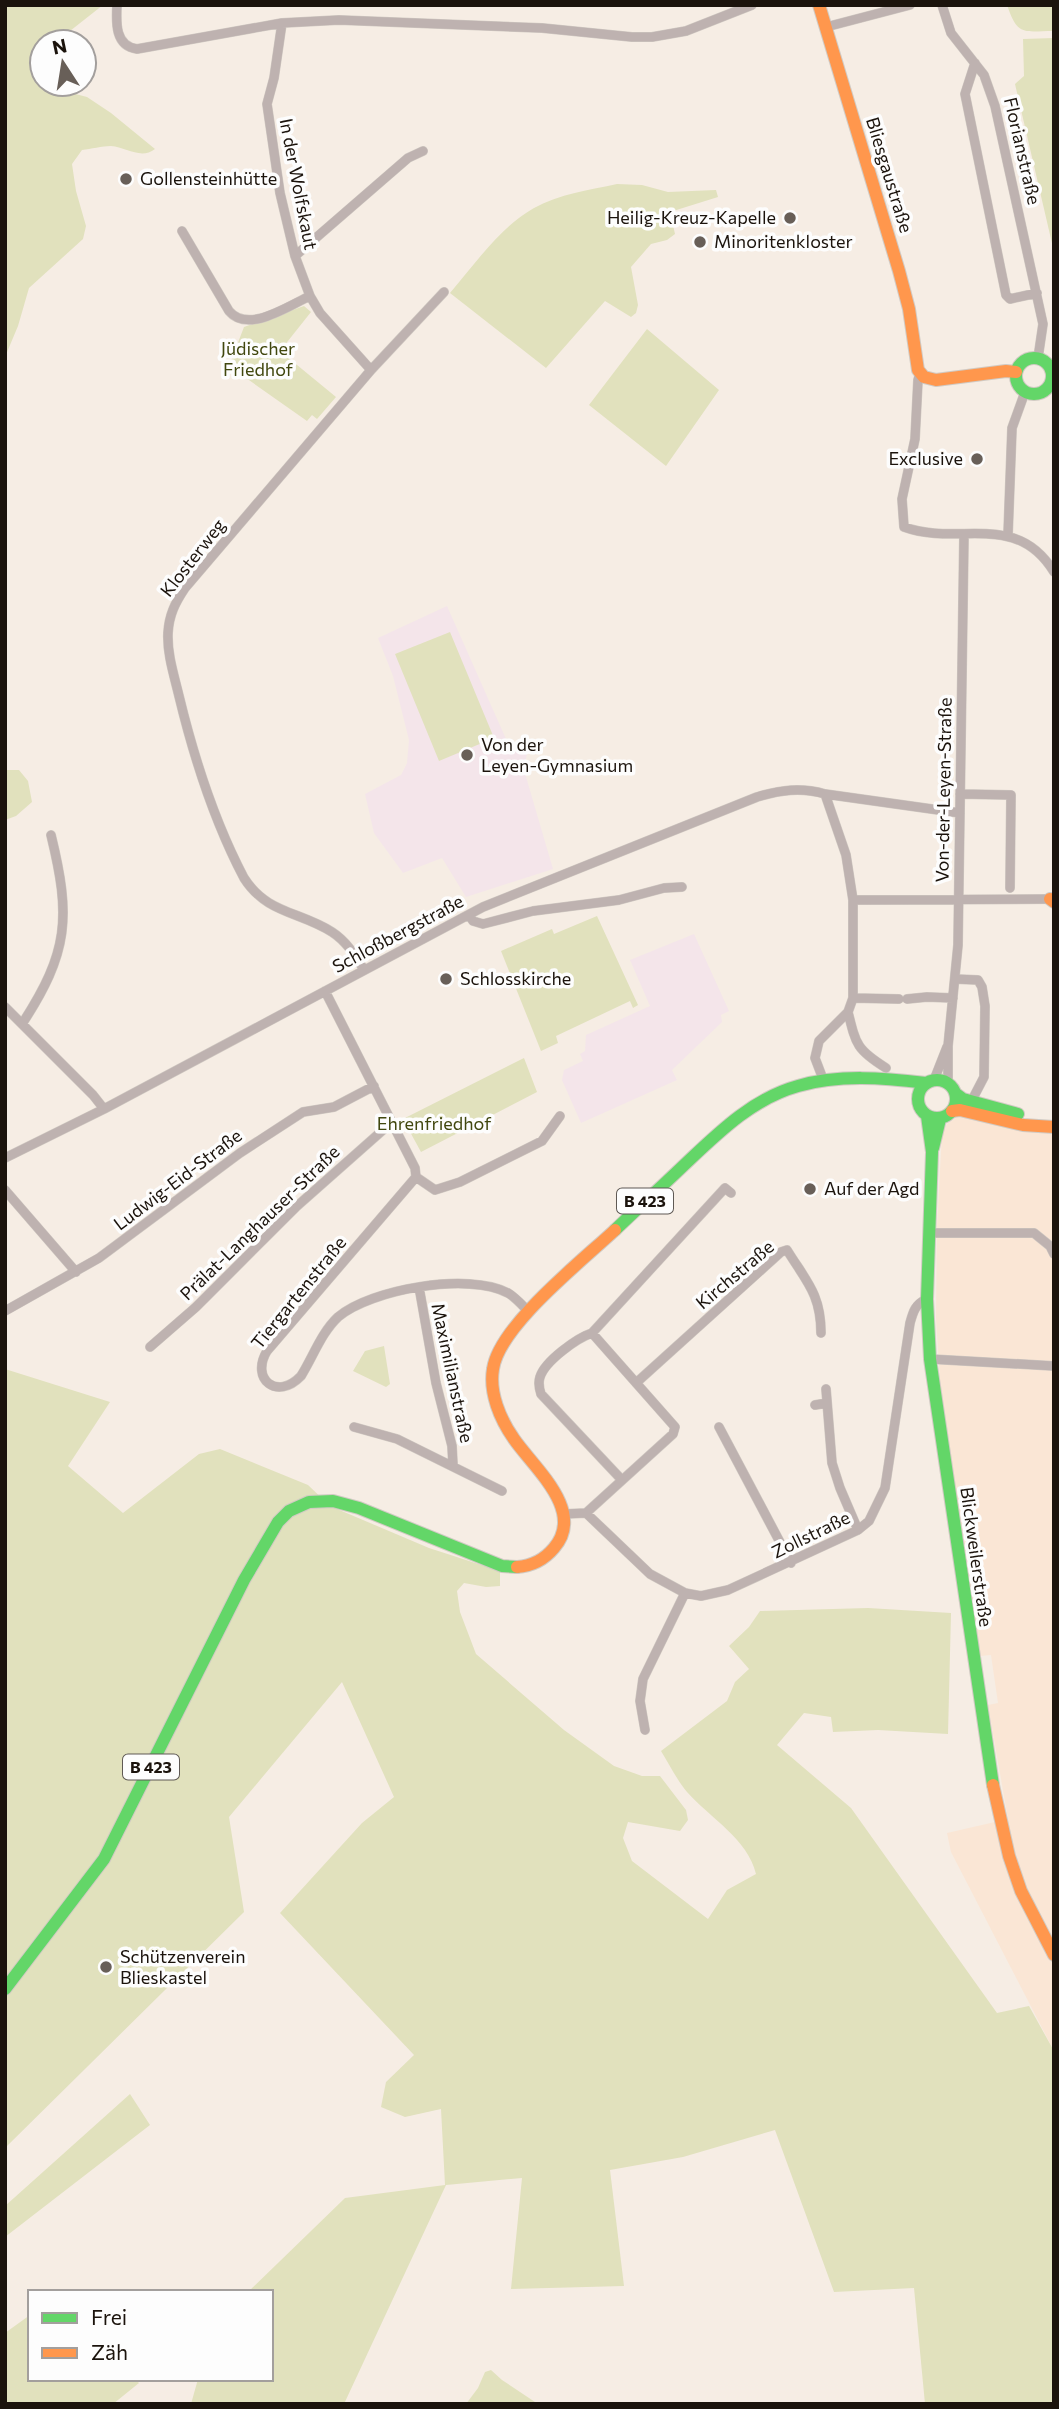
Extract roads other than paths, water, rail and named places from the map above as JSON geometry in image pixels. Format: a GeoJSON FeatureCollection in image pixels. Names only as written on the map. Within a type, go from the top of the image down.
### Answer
{"type":"FeatureCollection","features":[{"type":"Feature","properties":{"kind":"main road","name":"Bliesgaustraße"},"geometry":{"type":"LineString","coordinates":[[819,5],[900,271],[920,373]]}},
{"type":"Feature","properties":{"kind":"main road"},"geometry":{"type":"LineString","coordinates":[[916,358],[930,370],[949,378]]}},
{"type":"Feature","properties":{"kind":"main road"},"geometry":{"type":"LineString","coordinates":[[1038,358],[1048,364],[1051,370],[1051,393],[1025,392],[1017,383],[1016,372],[1022,362],[1038,358]]}},
{"type":"Feature","properties":{"kind":"main road"},"geometry":{"type":"LineString","coordinates":[[920,373],[930,380],[1016,372]]}},
{"type":"Feature","properties":{"kind":"main road","name":"B 423"},"geometry":{"type":"LineString","coordinates":[[5,1989],[104,1859],[244,1580],[267,1538],[289,1511],[309,1502],[333,1501],[359,1508],[502,1566],[525,1567],[552,1552],[558,1544],[564,1514],[555,1493],[504,1422],[493,1392],[492,1378],[497,1351],[511,1329],[528,1311],[718,1134],[744,1113],[780,1092],[823,1079],[930,1081],[952,1088],[963,1099],[971,1102],[1028,1116],[1054,1118]]}},
{"type":"Feature","properties":{"kind":"main road","name":"B 423"},"geometry":{"type":"LineString","coordinates":[[891,1081],[917,1098],[919,1109],[934,1117]]}},
{"type":"Feature","properties":{"kind":"main road"},"geometry":{"type":"LineString","coordinates":[[917,1098],[922,1087],[930,1081]]}},
{"type":"Feature","properties":{"kind":"main road"},"geometry":{"type":"LineString","coordinates":[[952,1088],[955,1106],[952,1111]]}},
{"type":"Feature","properties":{"kind":"main road"},"geometry":{"type":"LineString","coordinates":[[934,1117],[960,1110],[1023,1125],[1054,1127]]}},
{"type":"Feature","properties":{"kind":"main road","name":"Blickweilerstraße"},"geometry":{"type":"LineString","coordinates":[[934,1117],[926,1299],[930,1359],[996,1805],[1021,1891],[1054,1955]]}},
{"type":"Feature","properties":{"kind":"street"},"geometry":{"type":"LineString","coordinates":[[117,5],[120,39],[130,48],[137,49],[282,23],[350,20],[542,28],[621,37],[652,37],[704,26],[752,5]]}},
{"type":"Feature","properties":{"kind":"street"},"geometry":{"type":"LineString","coordinates":[[826,27],[910,5]]}},
{"type":"Feature","properties":{"kind":"street","name":"Florianstraße"},"geometry":{"type":"LineString","coordinates":[[942,5],[951,33],[984,75],[995,106],[1043,324],[1038,358]]}},
{"type":"Feature","properties":{"kind":"street","name":"In der Wolfskaut"},"geometry":{"type":"LineString","coordinates":[[282,23],[267,111],[280,193],[295,256],[310,296],[337,333],[371,370]]}},
{"type":"Feature","properties":{"kind":"street"},"geometry":{"type":"LineString","coordinates":[[975,63],[965,94],[1006,295],[1010,299],[1037,293]]}},
{"type":"Feature","properties":{"kind":"street"},"geometry":{"type":"LineString","coordinates":[[295,256],[408,158],[423,151]]}},
{"type":"Feature","properties":{"kind":"street"},"geometry":{"type":"LineString","coordinates":[[182,231],[235,318],[255,320],[310,296]]}},
{"type":"Feature","properties":{"kind":"street","name":"Klosterweg"},"geometry":{"type":"LineString","coordinates":[[364,970],[345,942],[333,933],[263,901],[251,890],[244,878],[209,797],[194,753],[172,670],[168,632],[175,602],[185,588],[371,370],[444,292]]}},
{"type":"Feature","properties":{"kind":"street","name":"Bliesgaustraße"},"geometry":{"type":"LineString","coordinates":[[920,373],[914,447],[902,499],[904,527],[931,535],[964,534]]}},
{"type":"Feature","properties":{"kind":"street"},"geometry":{"type":"LineString","coordinates":[[1008,536],[1012,428],[1025,392]]}},
{"type":"Feature","properties":{"kind":"street"},"geometry":{"type":"LineString","coordinates":[[964,534],[1008,536],[1028,544],[1054,572]]}},
{"type":"Feature","properties":{"kind":"street","name":"Von-der-Leyen-Straße"},"geometry":{"type":"LineString","coordinates":[[952,1088],[948,1046],[955,979],[958,901],[958,742],[964,534]]}},
{"type":"Feature","properties":{"kind":"street","name":"Schloßbergstraße"},"geometry":{"type":"LineString","coordinates":[[6,1158],[104,1109],[468,915],[528,888],[757,797],[780,791],[810,790],[960,813]]}},
{"type":"Feature","properties":{"kind":"street"},"geometry":{"type":"LineString","coordinates":[[823,1079],[815,1058],[819,1041],[848,1012],[853,998],[853,900],[846,855],[825,794]]}},
{"type":"Feature","properties":{"kind":"street"},"geometry":{"type":"LineString","coordinates":[[960,794],[1010,795],[1010,888]]}},
{"type":"Feature","properties":{"kind":"street"},"geometry":{"type":"LineString","coordinates":[[22,1024],[54,964],[64,926],[64,893],[51,835]]}},
{"type":"Feature","properties":{"kind":"street"},"geometry":{"type":"LineString","coordinates":[[468,915],[477,924],[491,923],[533,911],[620,900],[664,888],[682,887]]}},
{"type":"Feature","properties":{"kind":"street"},"geometry":{"type":"LineString","coordinates":[[853,900],[1053,900]]}},
{"type":"Feature","properties":{"kind":"street"},"geometry":{"type":"LineString","coordinates":[[955,979],[978,980],[985,1006],[984,1075],[971,1102]]}},
{"type":"Feature","properties":{"kind":"street"},"geometry":{"type":"LineString","coordinates":[[325,991],[415,1168],[416,1177],[435,1190],[460,1182],[542,1141],[561,1116]]}},
{"type":"Feature","properties":{"kind":"street"},"geometry":{"type":"LineString","coordinates":[[853,998],[953,998]]}},
{"type":"Feature","properties":{"kind":"street"},"geometry":{"type":"LineString","coordinates":[[5,1007],[104,1109]]}},
{"type":"Feature","properties":{"kind":"street"},"geometry":{"type":"LineString","coordinates":[[848,1012],[859,1046],[865,1055],[886,1068]]}},
{"type":"Feature","properties":{"kind":"street","name":"Von-der-Leyen-Straße"},"geometry":{"type":"LineString","coordinates":[[930,1081],[948,1046]]}},
{"type":"Feature","properties":{"kind":"street","name":"Ludwig-Eid-Straße"},"geometry":{"type":"LineString","coordinates":[[5,1311],[76,1272],[122,1242],[240,1153],[303,1112],[334,1107],[374,1086]]}},
{"type":"Feature","properties":{"kind":"street","name":"Prälat-Langhauser-Straße"},"geometry":{"type":"LineString","coordinates":[[150,1348],[196,1307],[296,1207],[392,1122]]}},
{"type":"Feature","properties":{"kind":"street"},"geometry":{"type":"LineString","coordinates":[[5,1169],[6,1158]]}},
{"type":"Feature","properties":{"kind":"street","name":"Tiergartenstraße"},"geometry":{"type":"LineString","coordinates":[[416,1177],[267,1351],[261,1364],[263,1377],[269,1385],[286,1388],[294,1383],[301,1376],[325,1332],[341,1315],[376,1297],[419,1287],[460,1284],[507,1293],[528,1311]]}},
{"type":"Feature","properties":{"kind":"street"},"geometry":{"type":"LineString","coordinates":[[621,1479],[541,1394],[540,1378],[544,1369],[579,1338],[592,1333],[725,1188],[731,1194]]}},
{"type":"Feature","properties":{"kind":"street"},"geometry":{"type":"LineString","coordinates":[[5,1190],[76,1272]]}},
{"type":"Feature","properties":{"kind":"street"},"geometry":{"type":"LineString","coordinates":[[930,1233],[1034,1234],[1050,1246],[1054,1254]]}},
{"type":"Feature","properties":{"kind":"street","name":"Kirchstraße"},"geometry":{"type":"LineString","coordinates":[[636,1383],[786,1250],[817,1298],[821,1333]]}},
{"type":"Feature","properties":{"kind":"street","name":"Maximilianstraße"},"geometry":{"type":"LineString","coordinates":[[419,1287],[436,1382],[452,1446],[453,1465]]}},
{"type":"Feature","properties":{"kind":"street","name":"Zollstraße"},"geometry":{"type":"LineString","coordinates":[[586,1513],[650,1574],[685,1593],[701,1596],[715,1594],[791,1563],[858,1531],[869,1521],[885,1488],[910,1323],[919,1302],[926,1299]]}},
{"type":"Feature","properties":{"kind":"street"},"geometry":{"type":"LineString","coordinates":[[564,1514],[586,1513],[673,1434],[675,1427],[592,1333]]}},
{"type":"Feature","properties":{"kind":"street"},"geometry":{"type":"LineString","coordinates":[[930,1359],[1054,1366]]}},
{"type":"Feature","properties":{"kind":"street"},"geometry":{"type":"LineString","coordinates":[[825,1389],[832,1462],[858,1531]]}},
{"type":"Feature","properties":{"kind":"street"},"geometry":{"type":"LineString","coordinates":[[815,1405],[827,1404]]}},
{"type":"Feature","properties":{"kind":"street","name":"Maximilianstraße"},"geometry":{"type":"LineString","coordinates":[[354,1427],[397,1439],[502,1491]]}},
{"type":"Feature","properties":{"kind":"street"},"geometry":{"type":"LineString","coordinates":[[719,1427],[791,1563]]}},
{"type":"Feature","properties":{"kind":"street"},"geometry":{"type":"LineString","coordinates":[[645,1730],[640,1701],[643,1679],[685,1593]]}},
{"type":"Feature","properties":{"kind":"place","name":"Gollensteinhütte"},"geometry":{"type":"Point","coordinates":[126,179]}},
{"type":"Feature","properties":{"kind":"place","name":"Heilig-Kreuz-Kapelle"},"geometry":{"type":"Point","coordinates":[790,218]}},
{"type":"Feature","properties":{"kind":"place","name":"Minoritenkloster"},"geometry":{"type":"Point","coordinates":[700,242]}},
{"type":"Feature","properties":{"kind":"place","name":"Exclusive"},"geometry":{"type":"Point","coordinates":[977,459]}},
{"type":"Feature","properties":{"kind":"place","name":"Von der Leyen-Gymnasium"},"geometry":{"type":"Point","coordinates":[467,755]}},
{"type":"Feature","properties":{"kind":"place","name":"Schlosskirche"},"geometry":{"type":"Point","coordinates":[446,979]}},
{"type":"Feature","properties":{"kind":"place","name":"Auf der Agd"},"geometry":{"type":"Point","coordinates":[810,1189]}},
{"type":"Feature","properties":{"kind":"place","name":"Schützenverein Blieskastel"},"geometry":{"type":"Point","coordinates":[106,1967]}},
{"type":"Feature","properties":{"kind":"park label","name":"Jüdischer Friedhof"},"geometry":{"type":"Point","coordinates":[258,359]}},
{"type":"Feature","properties":{"kind":"park label","name":"Ehrenfriedhof"},"geometry":{"type":"Point","coordinates":[434,1124]}}]}
